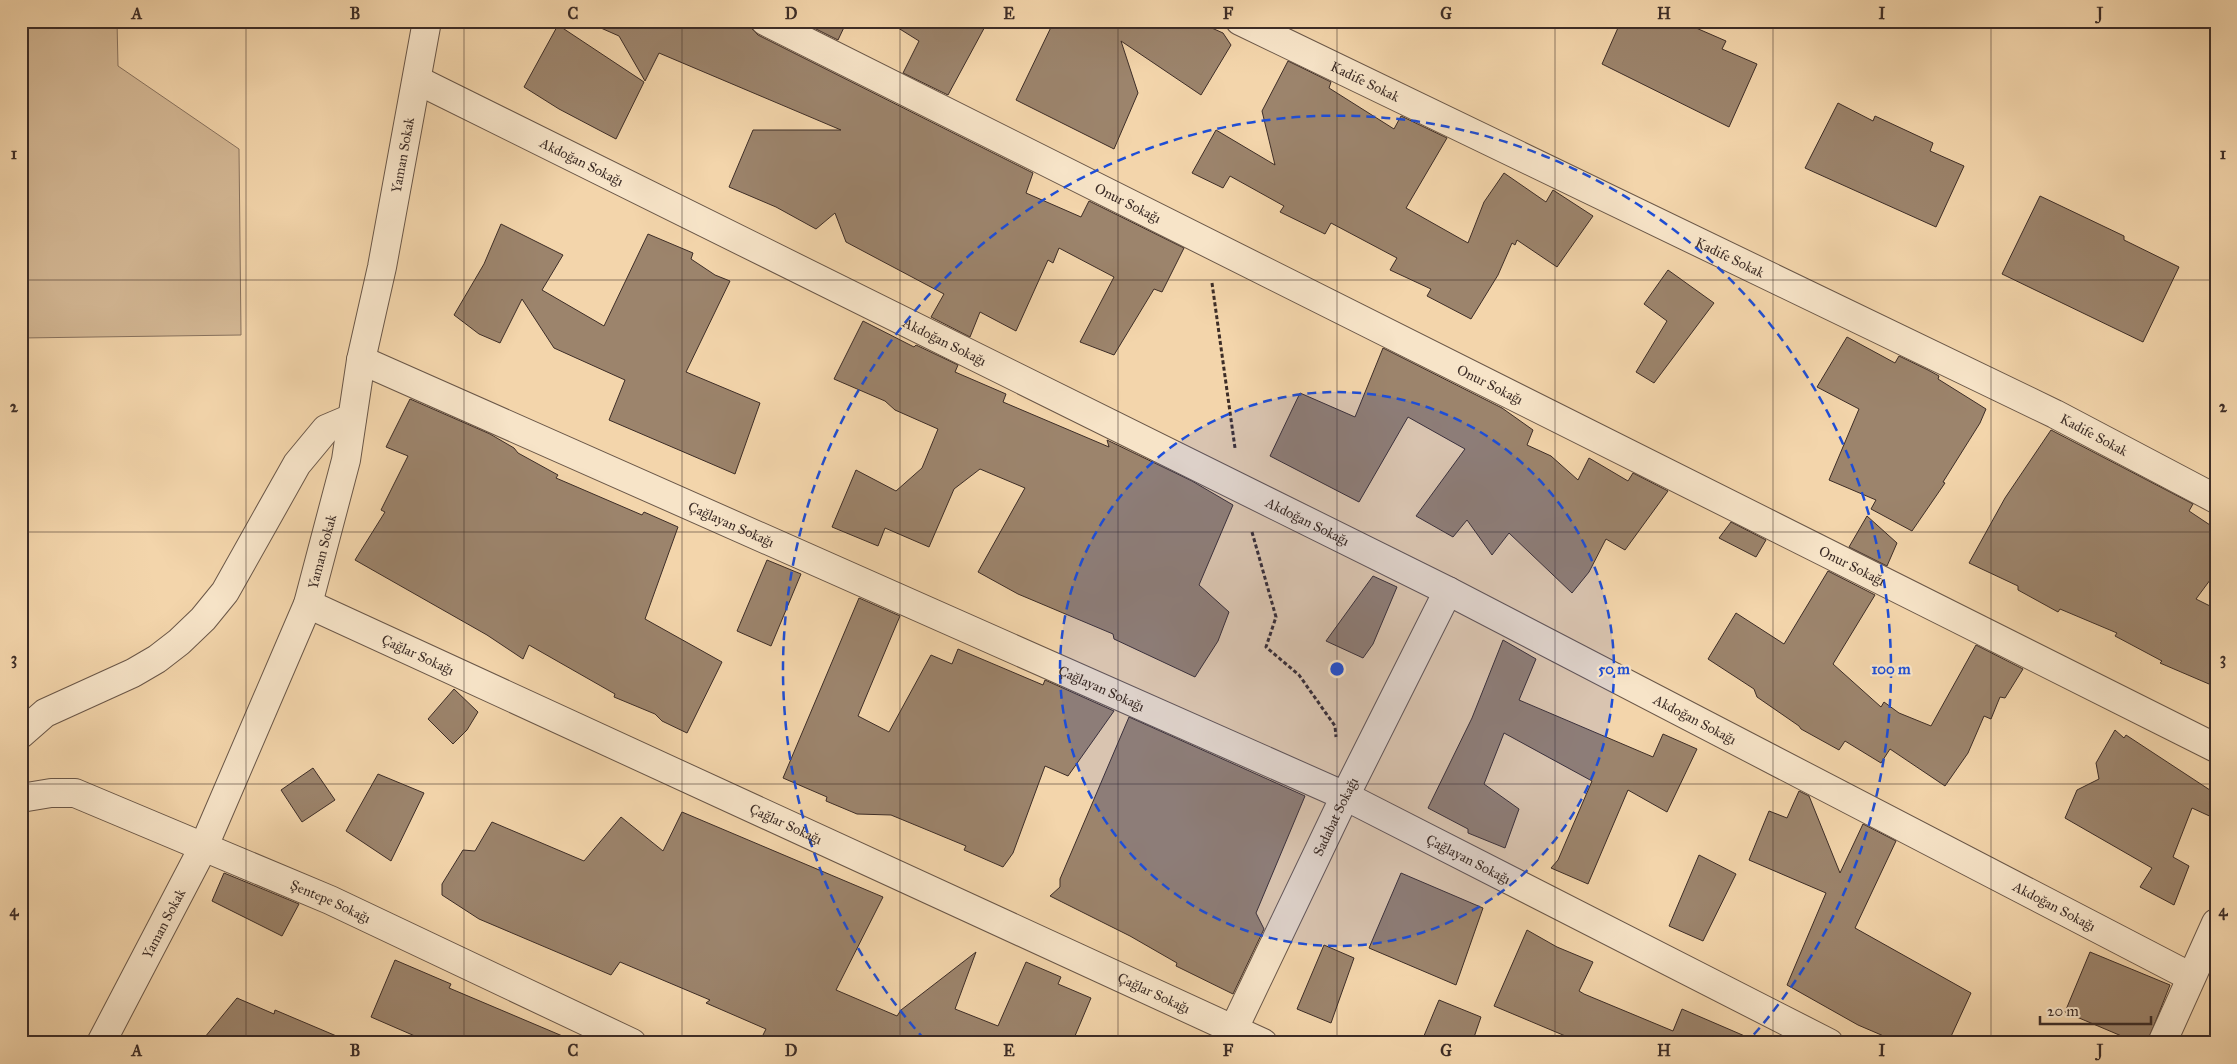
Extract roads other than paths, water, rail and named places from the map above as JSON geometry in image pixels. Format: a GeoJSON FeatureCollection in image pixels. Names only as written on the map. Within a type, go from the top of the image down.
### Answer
{"type":"FeatureCollection","features":[{"type":"Feature","properties":{"kind":"street","name":"Yaman Sokak"},"geometry":{"type":"LineString","coordinates":[[101,1043],[204,846],[308,604],[346,460],[362,360],[382,267],[427,21]]}},
{"type":"Feature","properties":{"kind":"street","name":"Onur Sokağı"},"geometry":{"type":"LineString","coordinates":[[766,21],[2216,748]]}},
{"type":"Feature","properties":{"kind":"street","name":"Kadife Sokak"},"geometry":{"type":"LineString","coordinates":[[1240,21],[2055,414],[2216,500]]}},
{"type":"Feature","properties":{"kind":"street","name":"Akdoğan Sokağı"},"geometry":{"type":"LineString","coordinates":[[417,80],[1448,591],[2191,977]]}},
{"type":"Feature","properties":{"kind":"street","name":"Çağlayan Sokağı"},"geometry":{"type":"LineString","coordinates":[[362,360],[1345,796],[1829,1043]]}},
{"type":"Feature","properties":{"kind":"street"},"geometry":{"type":"LineString","coordinates":[[21,734],[45,713],[133,673],[157,659],[180,642],[203,619],[225,592],[297,464],[326,429],[352,418]]}},
{"type":"Feature","properties":{"kind":"street","name":"Sadabat Sokağı"},"geometry":{"type":"LineString","coordinates":[[1231,1035],[1345,796],[1448,591]]}},
{"type":"Feature","properties":{"kind":"street","name":"Çağlar Sokağı"},"geometry":{"type":"LineString","coordinates":[[308,604],[1231,1035],[1263,1043]]}},
{"type":"Feature","properties":{"kind":"street","name":"Şentepe Sokağı"},"geometry":{"type":"LineString","coordinates":[[21,798],[51,793],[75,793],[330,900],[632,1043]]}},
{"type":"Feature","properties":{"kind":"street"},"geometry":{"type":"LineString","coordinates":[[2162,1043],[2216,923]]}}]}
